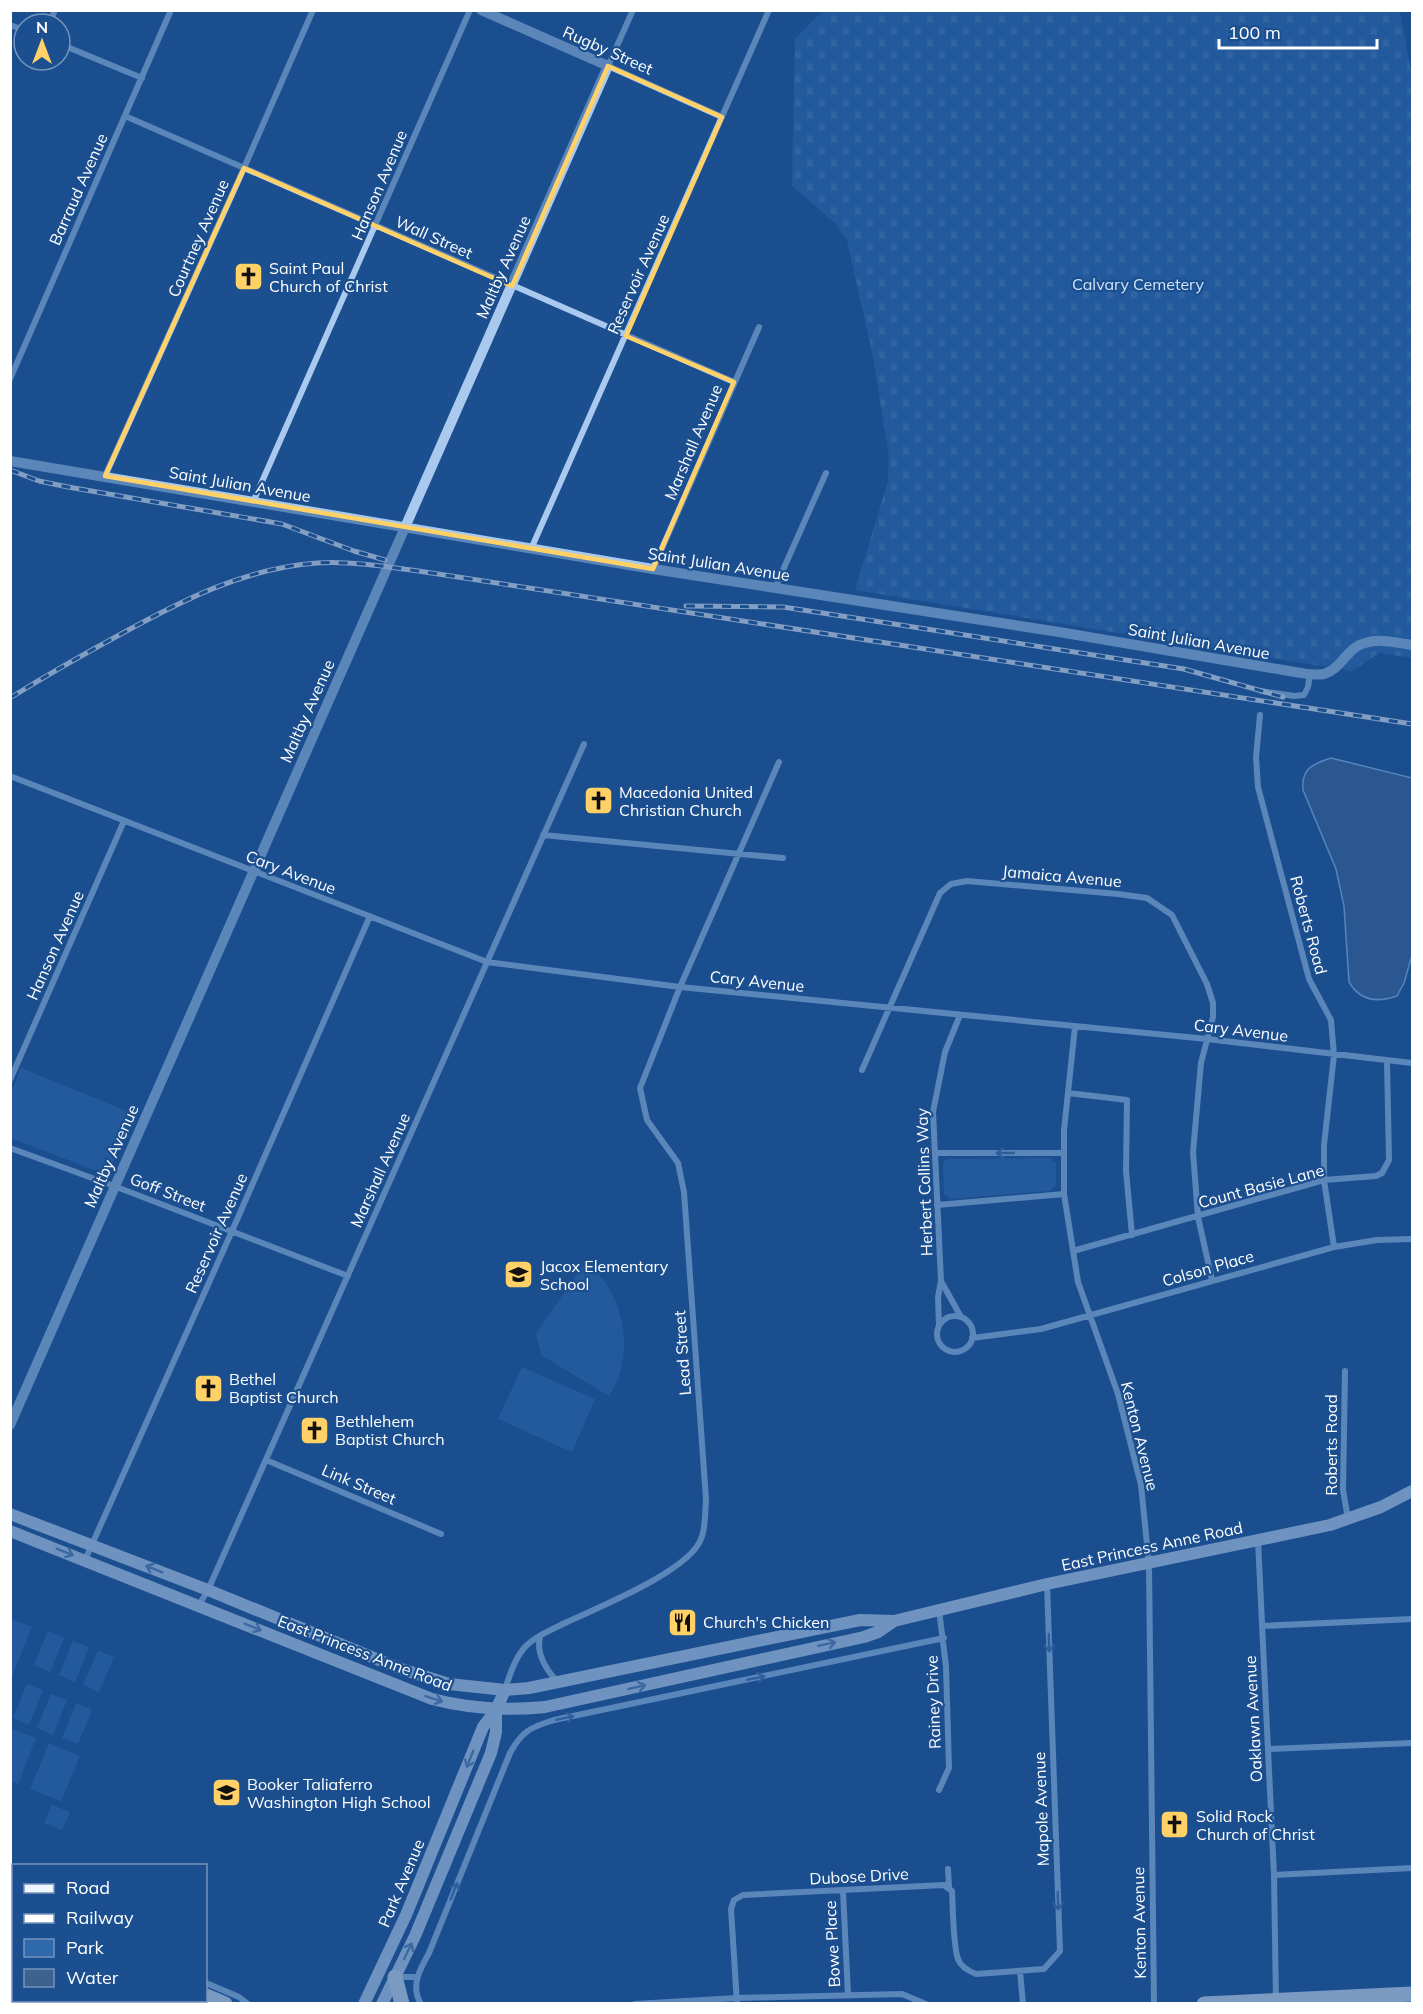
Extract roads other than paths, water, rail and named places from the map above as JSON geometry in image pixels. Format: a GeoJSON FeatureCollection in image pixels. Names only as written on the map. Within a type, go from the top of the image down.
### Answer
{"type":"FeatureCollection","features":[{"type":"Feature","properties":{"kind":"main road","name":"East Princess Anne Road"},"geometry":{"type":"LineString","coordinates":[[10,1514],[92,1544],[401,1669],[449,1684],[505,1690],[558,1683],[860,1620],[894,1621],[1047,1584],[1348,1519],[1381,1507],[1413,1491]]}},
{"type":"Feature","properties":{"kind":"main road","name":"East Princess Anne Road"},"geometry":{"type":"LineString","coordinates":[[10,1531],[432,1699],[496,1710],[545,1707],[864,1637],[878,1632],[894,1621]]}},
{"type":"Feature","properties":{"kind":"main road","name":"Park Avenue"},"geometry":{"type":"LineString","coordinates":[[364,2004],[406,1915],[483,1727],[496,1710],[505,1690]]}},
{"type":"Feature","properties":{"kind":"main road","name":"Park Avenue"},"geometry":{"type":"LineString","coordinates":[[382,2004],[415,1936],[491,1753],[496,1732],[496,1710]]}},
{"type":"Feature","properties":{"kind":"main road"},"geometry":{"type":"LineString","coordinates":[[395,1977],[402,2004]]}},
{"type":"Feature","properties":{"kind":"main road"},"geometry":{"type":"LineString","coordinates":[[1204,2004],[1413,1994]]}},
{"type":"Feature","properties":{"kind":"main road"},"geometry":{"type":"LineString","coordinates":[[207,1996],[225,2004]]}},
{"type":"Feature","properties":{"kind":"street","name":"Barraud Avenue"},"geometry":{"type":"LineString","coordinates":[[10,379],[171,10]]}},
{"type":"Feature","properties":{"kind":"street","name":"Courtney Avenue"},"geometry":{"type":"LineString","coordinates":[[105,476],[313,10]]}},
{"type":"Feature","properties":{"kind":"street","name":"Hanson Avenue"},"geometry":{"type":"LineString","coordinates":[[253,502],[470,10]]}},
{"type":"Feature","properties":{"kind":"street","name":"Rugby Street"},"geometry":{"type":"LineString","coordinates":[[481,10],[722,117]]}},
{"type":"Feature","properties":{"kind":"street","name":"Maltby Avenue"},"geometry":{"type":"LineString","coordinates":[[10,1425],[633,10]]}},
{"type":"Feature","properties":{"kind":"street","name":"Reservoir Avenue"},"geometry":{"type":"LineString","coordinates":[[531,549],[769,10]]}},
{"type":"Feature","properties":{"kind":"street"},"geometry":{"type":"LineString","coordinates":[[72,49],[142,78]]}},
{"type":"Feature","properties":{"kind":"street","name":"Wall Street"},"geometry":{"type":"LineString","coordinates":[[125,116],[734,382]]}},
{"type":"Feature","properties":{"kind":"street","name":"Marshall Avenue"},"geometry":{"type":"LineString","coordinates":[[653,569],[759,327]]}},
{"type":"Feature","properties":{"kind":"street","name":"Saint Julian Avenue"},"geometry":{"type":"LineString","coordinates":[[10,461],[653,569],[1059,632],[1310,674],[1324,674],[1332,671],[1353,648],[1365,643],[1387,641],[1413,645]]}},
{"type":"Feature","properties":{"kind":"street"},"geometry":{"type":"LineString","coordinates":[[775,588],[826,473]]}},
{"type":"Feature","properties":{"kind":"street"},"geometry":{"type":"LineString","coordinates":[[1262,692],[1304,695],[1310,674]]}},
{"type":"Feature","properties":{"kind":"street","name":"Roberts Road"},"geometry":{"type":"LineString","coordinates":[[1260,715],[1256,757],[1258,787],[1309,979],[1331,1020],[1334,1055],[1324,1145],[1324,1180],[1334,1247]]}},
{"type":"Feature","properties":{"kind":"street","name":"Marshall Avenue"},"geometry":{"type":"LineString","coordinates":[[199,1605],[208,1590],[584,744]]}},
{"type":"Feature","properties":{"kind":"street","name":"Lead Street"},"geometry":{"type":"LineString","coordinates":[[505,1690],[519,1656],[526,1646],[540,1636],[680,1565],[701,1540],[705,1523],[706,1499],[684,1192],[678,1163],[646,1120],[640,1088],[680,987],[779,762]]}},
{"type":"Feature","properties":{"kind":"street","name":"Cary Avenue"},"geometry":{"type":"LineString","coordinates":[[10,777],[487,962],[680,987],[1207,1039],[1413,1063]]}},
{"type":"Feature","properties":{"kind":"street","name":"Hanson Avenue"},"geometry":{"type":"LineString","coordinates":[[10,1080],[124,821]]}},
{"type":"Feature","properties":{"kind":"street"},"geometry":{"type":"LineString","coordinates":[[543,835],[783,858]]}},
{"type":"Feature","properties":{"kind":"street","name":"Jamaica Avenue"},"geometry":{"type":"LineString","coordinates":[[862,1070],[940,893],[951,884],[967,882],[1148,898],[1172,915],[1208,984],[1213,1003],[1213,1017],[1201,1063],[1193,1152],[1198,1217],[1212,1280]]}},
{"type":"Feature","properties":{"kind":"street","name":"Reservoir Avenue"},"geometry":{"type":"LineString","coordinates":[[85,1560],[370,916]]}},
{"type":"Feature","properties":{"kind":"street","name":"Herbert Collins Way"},"geometry":{"type":"LineString","coordinates":[[960,1015],[945,1052],[933,1112],[941,1281],[938,1297],[938,1340],[948,1351],[959,1351],[972,1338],[1041,1329],[1089,1316]]}},
{"type":"Feature","properties":{"kind":"street","name":"Kenton Avenue"},"geometry":{"type":"LineString","coordinates":[[1075,1027],[1064,1130],[1064,1194],[1078,1282],[1118,1394],[1141,1485],[1149,1563],[1154,2004]]}},
{"type":"Feature","properties":{"kind":"street","name":"Count Basie Lane"},"geometry":{"type":"LineString","coordinates":[[1073,1251],[1324,1180],[1376,1176],[1382,1173],[1389,1160],[1387,1060]]}},
{"type":"Feature","properties":{"kind":"street"},"geometry":{"type":"LineString","coordinates":[[1068,1093],[1127,1100],[1126,1171],[1132,1235]]}},
{"type":"Feature","properties":{"kind":"street","name":"Goff Street"},"geometry":{"type":"LineString","coordinates":[[10,1148],[114,1185],[348,1276]]}},
{"type":"Feature","properties":{"kind":"street"},"geometry":{"type":"LineString","coordinates":[[934,1153],[1064,1153]]}},
{"type":"Feature","properties":{"kind":"street"},"geometry":{"type":"LineString","coordinates":[[937,1205],[1064,1194]]}},
{"type":"Feature","properties":{"kind":"street","name":"Colson Place"},"geometry":{"type":"LineString","coordinates":[[1089,1316],[1334,1247],[1377,1240],[1413,1239]]}},
{"type":"Feature","properties":{"kind":"street","name":"Herbert Collins Way"},"geometry":{"type":"LineString","coordinates":[[941,1281],[961,1317],[969,1323],[972,1338]]}},
{"type":"Feature","properties":{"kind":"street"},"geometry":{"type":"LineString","coordinates":[[939,1325],[951,1316],[961,1317]]}},
{"type":"Feature","properties":{"kind":"street","name":"Roberts Road"},"geometry":{"type":"LineString","coordinates":[[1345,1371],[1343,1490],[1348,1519]]}},
{"type":"Feature","properties":{"kind":"street","name":"Link Street"},"geometry":{"type":"LineString","coordinates":[[266,1460],[441,1534]]}},
{"type":"Feature","properties":{"kind":"street","name":"Oaklawn Avenue"},"geometry":{"type":"LineString","coordinates":[[1258,1540],[1274,1875],[1276,2002]]}},
{"type":"Feature","properties":{"kind":"street","name":"Mapole Avenue"},"geometry":{"type":"LineString","coordinates":[[1020,1971],[1044,1969],[1060,1951],[1047,1584]]}},
{"type":"Feature","properties":{"kind":"street","name":"Rainey Drive"},"geometry":{"type":"LineString","coordinates":[[939,1610],[944,1638],[949,1768],[939,1790]]}},
{"type":"Feature","properties":{"kind":"street"},"geometry":{"type":"LineString","coordinates":[[1262,1626],[1413,1619]]}},
{"type":"Feature","properties":{"kind":"street"},"geometry":{"type":"LineString","coordinates":[[540,1636],[538,1642],[544,1665],[558,1683]]}},
{"type":"Feature","properties":{"kind":"street"},"geometry":{"type":"LineString","coordinates":[[421,2004],[417,1995],[417,1977],[510,1752],[517,1739],[525,1731],[535,1725],[554,1720],[944,1638]]}},
{"type":"Feature","properties":{"kind":"street"},"geometry":{"type":"LineString","coordinates":[[1268,1749],[1413,1743]]}},
{"type":"Feature","properties":{"kind":"street"},"geometry":{"type":"LineString","coordinates":[[1274,1875],[1413,1868]]}},
{"type":"Feature","properties":{"kind":"street"},"geometry":{"type":"LineString","coordinates":[[948,1869],[957,1958],[964,1968],[976,1974],[1020,1971],[1023,2004]]}},
{"type":"Feature","properties":{"kind":"street","name":"Dubose Drive"},"geometry":{"type":"LineString","coordinates":[[737,2001],[731,1909],[734,1900],[743,1894],[949,1887]]}},
{"type":"Feature","properties":{"kind":"street","name":"Bowe Place"},"geometry":{"type":"LineString","coordinates":[[843,1891],[848,1995]]}},
{"type":"Feature","properties":{"kind":"street"},"geometry":{"type":"LineString","coordinates":[[395,1977],[417,1977]]}},
{"type":"Feature","properties":{"kind":"street"},"geometry":{"type":"LineString","coordinates":[[207,1983],[239,1997],[248,2004]]}},
{"type":"Feature","properties":{"kind":"street"},"geometry":{"type":"LineString","coordinates":[[634,2004],[902,1994],[926,2004]]}},
{"type":"Feature","properties":{"kind":"water"},"geometry":{"type":"Polygon","coordinates":[[[1331,758],[1412,778],[1412,955],[1404,983],[1397,996],[1390,998],[1376,1000],[1364,997],[1349,982],[1344,906],[1336,869],[1303,790],[1304,777],[1309,768],[1331,758]]]}},
{"type":"Feature","properties":{"kind":"railway"},"geometry":{"type":"LineString","coordinates":[[10,470],[39,481],[68,487],[282,524],[385,560]]}},
{"type":"Feature","properties":{"kind":"railway"},"geometry":{"type":"LineString","coordinates":[[10,698],[144,621],[215,588],[265,571],[290,566],[344,563],[425,572],[1412,724]]}},
{"type":"Feature","properties":{"kind":"railway"},"geometry":{"type":"LineString","coordinates":[[686,606],[783,607],[1184,669],[1283,697]]}},
{"type":"Feature","properties":{"kind":"place","name":"Saint Paul Church of Christ"},"geometry":{"type":"Point","coordinates":[248,277]}},
{"type":"Feature","properties":{"kind":"place","name":"Macedonia United Christian Church"},"geometry":{"type":"Point","coordinates":[598,801]}},
{"type":"Feature","properties":{"kind":"place","name":"Jacox Elementary School"},"geometry":{"type":"Point","coordinates":[519,1275]}},
{"type":"Feature","properties":{"kind":"place","name":"Bethel Baptist Church"},"geometry":{"type":"Point","coordinates":[208,1388]}},
{"type":"Feature","properties":{"kind":"place","name":"Bethlehem Baptist Church"},"geometry":{"type":"Point","coordinates":[314,1430]}},
{"type":"Feature","properties":{"kind":"place","name":"Church's Chicken"},"geometry":{"type":"Point","coordinates":[682,1622]}},
{"type":"Feature","properties":{"kind":"place","name":"Booker Taliaferro Washington High School"},"geometry":{"type":"Point","coordinates":[226,1793]}},
{"type":"Feature","properties":{"kind":"place","name":"Solid Rock Church of Christ"},"geometry":{"type":"Point","coordinates":[1175,1825]}},
{"type":"Feature","properties":{"kind":"park label","name":"Calvary Cemetery"},"geometry":{"type":"Point","coordinates":[1138,284]}}]}
